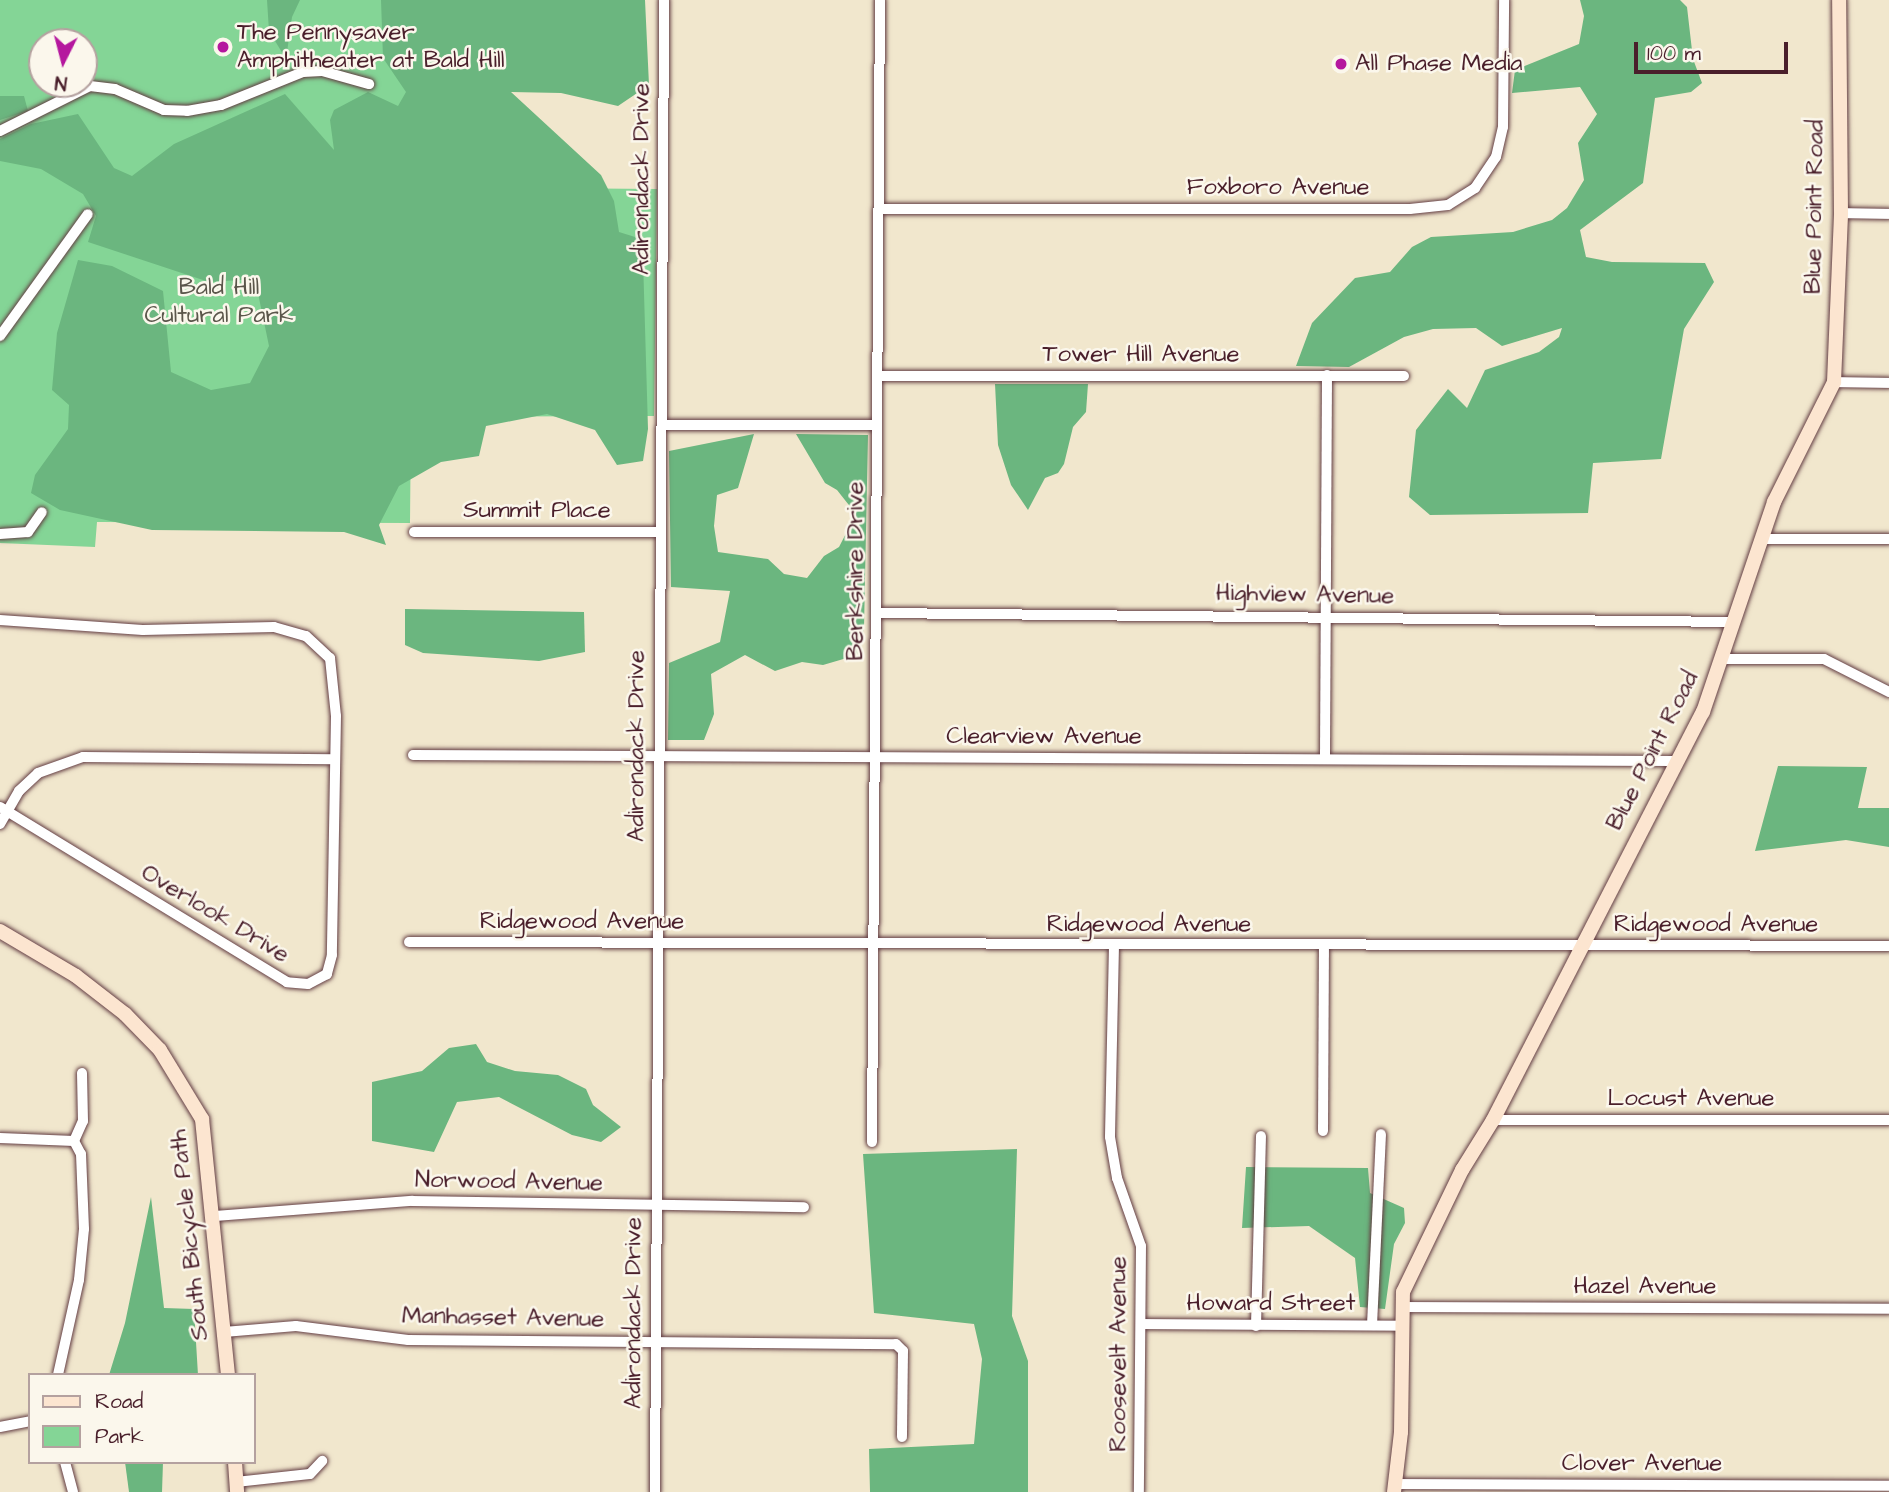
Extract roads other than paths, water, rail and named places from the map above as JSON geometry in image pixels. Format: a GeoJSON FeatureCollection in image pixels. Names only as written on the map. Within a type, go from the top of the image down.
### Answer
{"type":"FeatureCollection","features":[{"type":"Feature","properties":{"kind":"street","name":"Adirondack Drive"},"geometry":{"type":"LineString","coordinates":[[655,1492],[664,0]]}},
{"type":"Feature","properties":{"kind":"street","name":"Berkshire Drive"},"geometry":{"type":"LineString","coordinates":[[872,1142],[881,209],[880,0]]}},
{"type":"Feature","properties":{"kind":"street","name":"Foxboro Avenue"},"geometry":{"type":"LineString","coordinates":[[881,209],[1410,209],[1448,205],[1475,188],[1499,145],[1504,0]]}},
{"type":"Feature","properties":{"kind":"street","name":"Blue Point Road"},"geometry":{"type":"LineString","coordinates":[[1394,1488],[1401,1433],[1404,1292],[1451,1194],[1493,1120],[1675,761],[1703,712],[1774,502],[1834,382],[1841,213],[1839,0]]}},
{"type":"Feature","properties":{"kind":"street"},"geometry":{"type":"LineString","coordinates":[[0,131],[90,86],[115,89],[164,110],[187,111],[220,106],[303,72],[322,71],[369,84]]}},
{"type":"Feature","properties":{"kind":"street"},"geometry":{"type":"LineString","coordinates":[[1841,213],[1889,214]]}},
{"type":"Feature","properties":{"kind":"street"},"geometry":{"type":"LineString","coordinates":[[0,336],[88,214]]}},
{"type":"Feature","properties":{"kind":"street"},"geometry":{"type":"LineString","coordinates":[[1325,757],[1326,375]]}},
{"type":"Feature","properties":{"kind":"street","name":"Tower Hill Avenue"},"geometry":{"type":"LineString","coordinates":[[879,376],[1404,376]]}},
{"type":"Feature","properties":{"kind":"street"},"geometry":{"type":"LineString","coordinates":[[1834,382],[1889,383]]}},
{"type":"Feature","properties":{"kind":"street"},"geometry":{"type":"LineString","coordinates":[[663,425],[877,425]]}},
{"type":"Feature","properties":{"kind":"street"},"geometry":{"type":"LineString","coordinates":[[0,534],[28,532],[41,512]]}},
{"type":"Feature","properties":{"kind":"street","name":"Summit Place"},"geometry":{"type":"LineString","coordinates":[[414,532],[659,532]]}},
{"type":"Feature","properties":{"kind":"street"},"geometry":{"type":"LineString","coordinates":[[1761,539],[1889,539]]}},
{"type":"Feature","properties":{"kind":"street","name":"Highview Avenue"},"geometry":{"type":"LineString","coordinates":[[878,613],[1326,615],[1732,622]]}},
{"type":"Feature","properties":{"kind":"street","name":"Overlook Drive"},"geometry":{"type":"LineString","coordinates":[[0,621],[143,630],[274,627],[306,636],[330,658],[334,759],[332,955],[327,974],[308,984],[287,982],[2,817]]}},
{"type":"Feature","properties":{"kind":"street"},"geometry":{"type":"LineString","coordinates":[[1723,659],[1824,659],[1889,692]]}},
{"type":"Feature","properties":{"kind":"street","name":"Clearview Avenue"},"geometry":{"type":"LineString","coordinates":[[413,755],[1325,757],[1675,761]]}},
{"type":"Feature","properties":{"kind":"street"},"geometry":{"type":"LineString","coordinates":[[0,834],[2,817],[19,791],[38,773],[83,757],[334,759]]}},
{"type":"Feature","properties":{"kind":"street","name":"South Bicycle Path"},"geometry":{"type":"LineString","coordinates":[[0,931],[76,976],[160,1050],[202,1119],[215,1216],[228,1373]]}},
{"type":"Feature","properties":{"kind":"street","name":"Ridgewood Avenue"},"geometry":{"type":"LineString","coordinates":[[409,942],[1324,947],[1889,946]]}},
{"type":"Feature","properties":{"kind":"street","name":"Roosevelt Avenue"},"geometry":{"type":"LineString","coordinates":[[1114,945],[1110,1137],[1117,1178],[1141,1246],[1139,1492]]}},
{"type":"Feature","properties":{"kind":"street"},"geometry":{"type":"LineString","coordinates":[[1324,947],[1324,1131]]}},
{"type":"Feature","properties":{"kind":"street"},"geometry":{"type":"LineString","coordinates":[[74,1141],[83,1121],[82,1073]]}},
{"type":"Feature","properties":{"kind":"street","name":"Locust Avenue"},"geometry":{"type":"LineString","coordinates":[[1493,1120],[1889,1120]]}},
{"type":"Feature","properties":{"kind":"street"},"geometry":{"type":"LineString","coordinates":[[1372,1325],[1381,1133]]}},
{"type":"Feature","properties":{"kind":"street"},"geometry":{"type":"LineString","coordinates":[[1256,1326],[1261,1136]]}},
{"type":"Feature","properties":{"kind":"street"},"geometry":{"type":"LineString","coordinates":[[0,1138],[74,1141]]}},
{"type":"Feature","properties":{"kind":"street"},"geometry":{"type":"LineString","coordinates":[[58,1373],[79,1279],[84,1229],[81,1154],[74,1141]]}},
{"type":"Feature","properties":{"kind":"street","name":"Norwood Avenue"},"geometry":{"type":"LineString","coordinates":[[215,1216],[412,1201],[804,1207]]}},
{"type":"Feature","properties":{"kind":"street","name":"Hazel Avenue"},"geometry":{"type":"LineString","coordinates":[[1402,1307],[1889,1309]]}},
{"type":"Feature","properties":{"kind":"street","name":"Howard Street"},"geometry":{"type":"LineString","coordinates":[[1141,1324],[1402,1326]]}},
{"type":"Feature","properties":{"kind":"street","name":"Manhasset Avenue"},"geometry":{"type":"LineString","coordinates":[[224,1332],[296,1326],[408,1340],[896,1344],[903,1351],[902,1437]]}},
{"type":"Feature","properties":{"kind":"street"},"geometry":{"type":"LineString","coordinates":[[0,1427],[28,1421]]}},
{"type":"Feature","properties":{"kind":"street"},"geometry":{"type":"LineString","coordinates":[[235,1464],[237,1487],[310,1474],[322,1461]]}},
{"type":"Feature","properties":{"kind":"street"},"geometry":{"type":"LineString","coordinates":[[66,1464],[73,1492]]}},
{"type":"Feature","properties":{"kind":"street","name":"Clover Avenue"},"geometry":{"type":"LineString","coordinates":[[1394,1488],[1889,1486]]}},
{"type":"Feature","properties":{"kind":"place","name":"The Pennysaver Amphitheater at Bald Hill"},"geometry":{"type":"Point","coordinates":[223,47]}},
{"type":"Feature","properties":{"kind":"place","name":"All Phase Media"},"geometry":{"type":"Point","coordinates":[1341,64]}},
{"type":"Feature","properties":{"kind":"park label","name":"Bald Hill Cultural Park"},"geometry":{"type":"Point","coordinates":[219,302]}}]}
